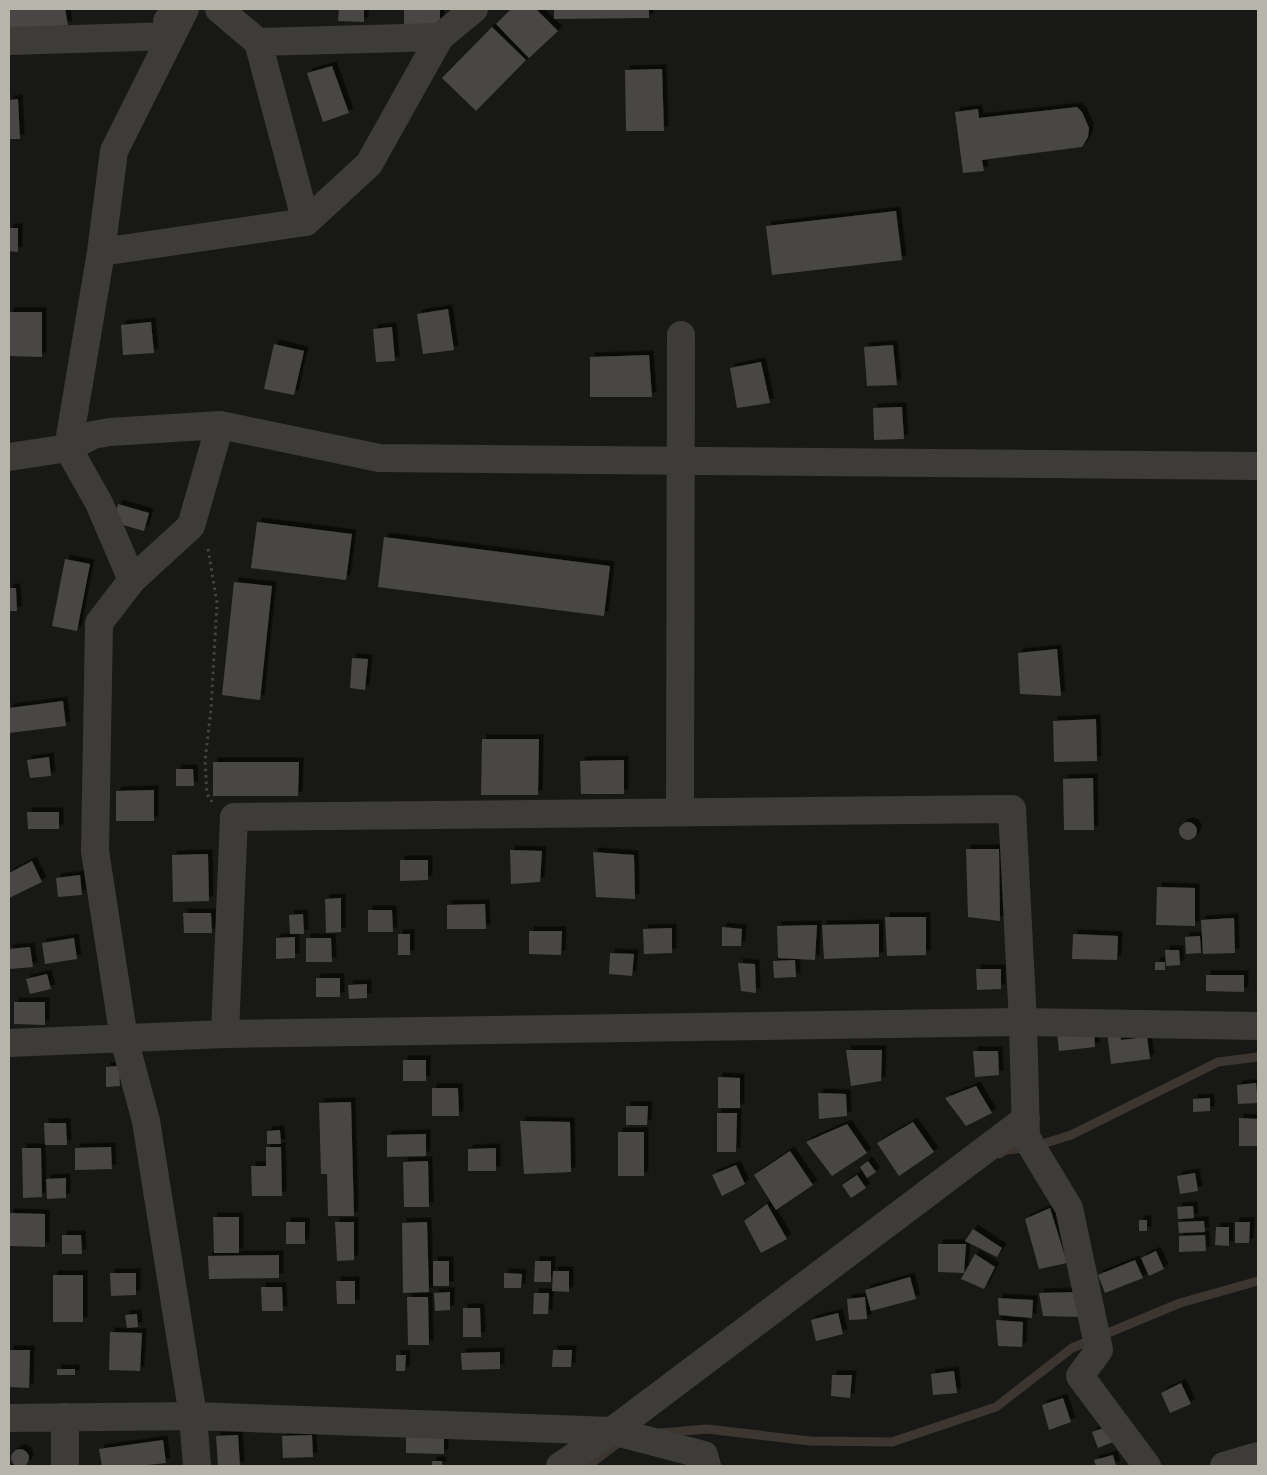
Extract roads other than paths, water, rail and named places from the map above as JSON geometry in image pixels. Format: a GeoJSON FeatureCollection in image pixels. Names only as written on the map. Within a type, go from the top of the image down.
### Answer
{"type":"FeatureCollection","features":[{"type":"Feature","properties":{"kind":"street"},"geometry":{"type":"LineString","coordinates":[[164,9],[171,36]]}},
{"type":"Feature","properties":{"kind":"street"},"geometry":{"type":"LineString","coordinates":[[132,580],[99,503],[68,448],[101,252],[114,151],[185,9]]}},
{"type":"Feature","properties":{"kind":"street"},"geometry":{"type":"LineString","coordinates":[[219,9],[258,42],[306,222]]}},
{"type":"Feature","properties":{"kind":"street"},"geometry":{"type":"LineString","coordinates":[[101,252],[306,222],[369,164],[440,37],[474,9]]}},
{"type":"Feature","properties":{"kind":"street"},"geometry":{"type":"LineString","coordinates":[[9,42],[171,36]]}},
{"type":"Feature","properties":{"kind":"street"},"geometry":{"type":"LineString","coordinates":[[258,42],[440,37]]}},
{"type":"Feature","properties":{"kind":"street"},"geometry":{"type":"LineString","coordinates":[[680,812],[681,335]]}},
{"type":"Feature","properties":{"kind":"street"},"geometry":{"type":"LineString","coordinates":[[196,1466],[193,1416],[146,1121],[124,1039],[94,852],[99,623],[132,580],[191,526],[220,425]]}},
{"type":"Feature","properties":{"kind":"street"},"geometry":{"type":"LineString","coordinates":[[9,457],[68,448],[93,435],[110,432],[220,425],[379,458],[1258,466]]}},
{"type":"Feature","properties":{"kind":"street"},"geometry":{"type":"LineString","coordinates":[[226,1034],[234,817],[1012,809],[1023,1022],[1026,1137],[1069,1208],[1099,1350],[1080,1376],[1147,1466]]}},
{"type":"Feature","properties":{"kind":"street"},"geometry":{"type":"LineString","coordinates":[[9,1043],[226,1034],[1023,1022],[1258,1026]]}},
{"type":"Feature","properties":{"kind":"street"},"geometry":{"type":"LineString","coordinates":[[560,1466],[612,1430],[1026,1119]]}},
{"type":"Feature","properties":{"kind":"street"},"geometry":{"type":"LineString","coordinates":[[9,1418],[193,1416],[612,1430],[704,1455],[707,1466]]}},
{"type":"Feature","properties":{"kind":"street"},"geometry":{"type":"LineString","coordinates":[[65,1417],[65,1466]]}},
{"type":"Feature","properties":{"kind":"street"},"geometry":{"type":"LineString","coordinates":[[1224,1466],[1258,1456]]}},
{"type":"Feature","properties":{"kind":"waterway"},"geometry":{"type":"LineString","coordinates":[[999,1154],[1006,1150],[1033,1147],[1071,1135],[1218,1062],[1258,1057]]}},
{"type":"Feature","properties":{"kind":"waterway"},"geometry":{"type":"LineString","coordinates":[[660,1433],[707,1429],[810,1441],[892,1442],[996,1407],[1072,1348],[1180,1303],[1258,1281]]}},
{"type":"Feature","properties":{"kind":"waterway"},"geometry":{"type":"LineString","coordinates":[[588,1466],[622,1440]]}}]}
